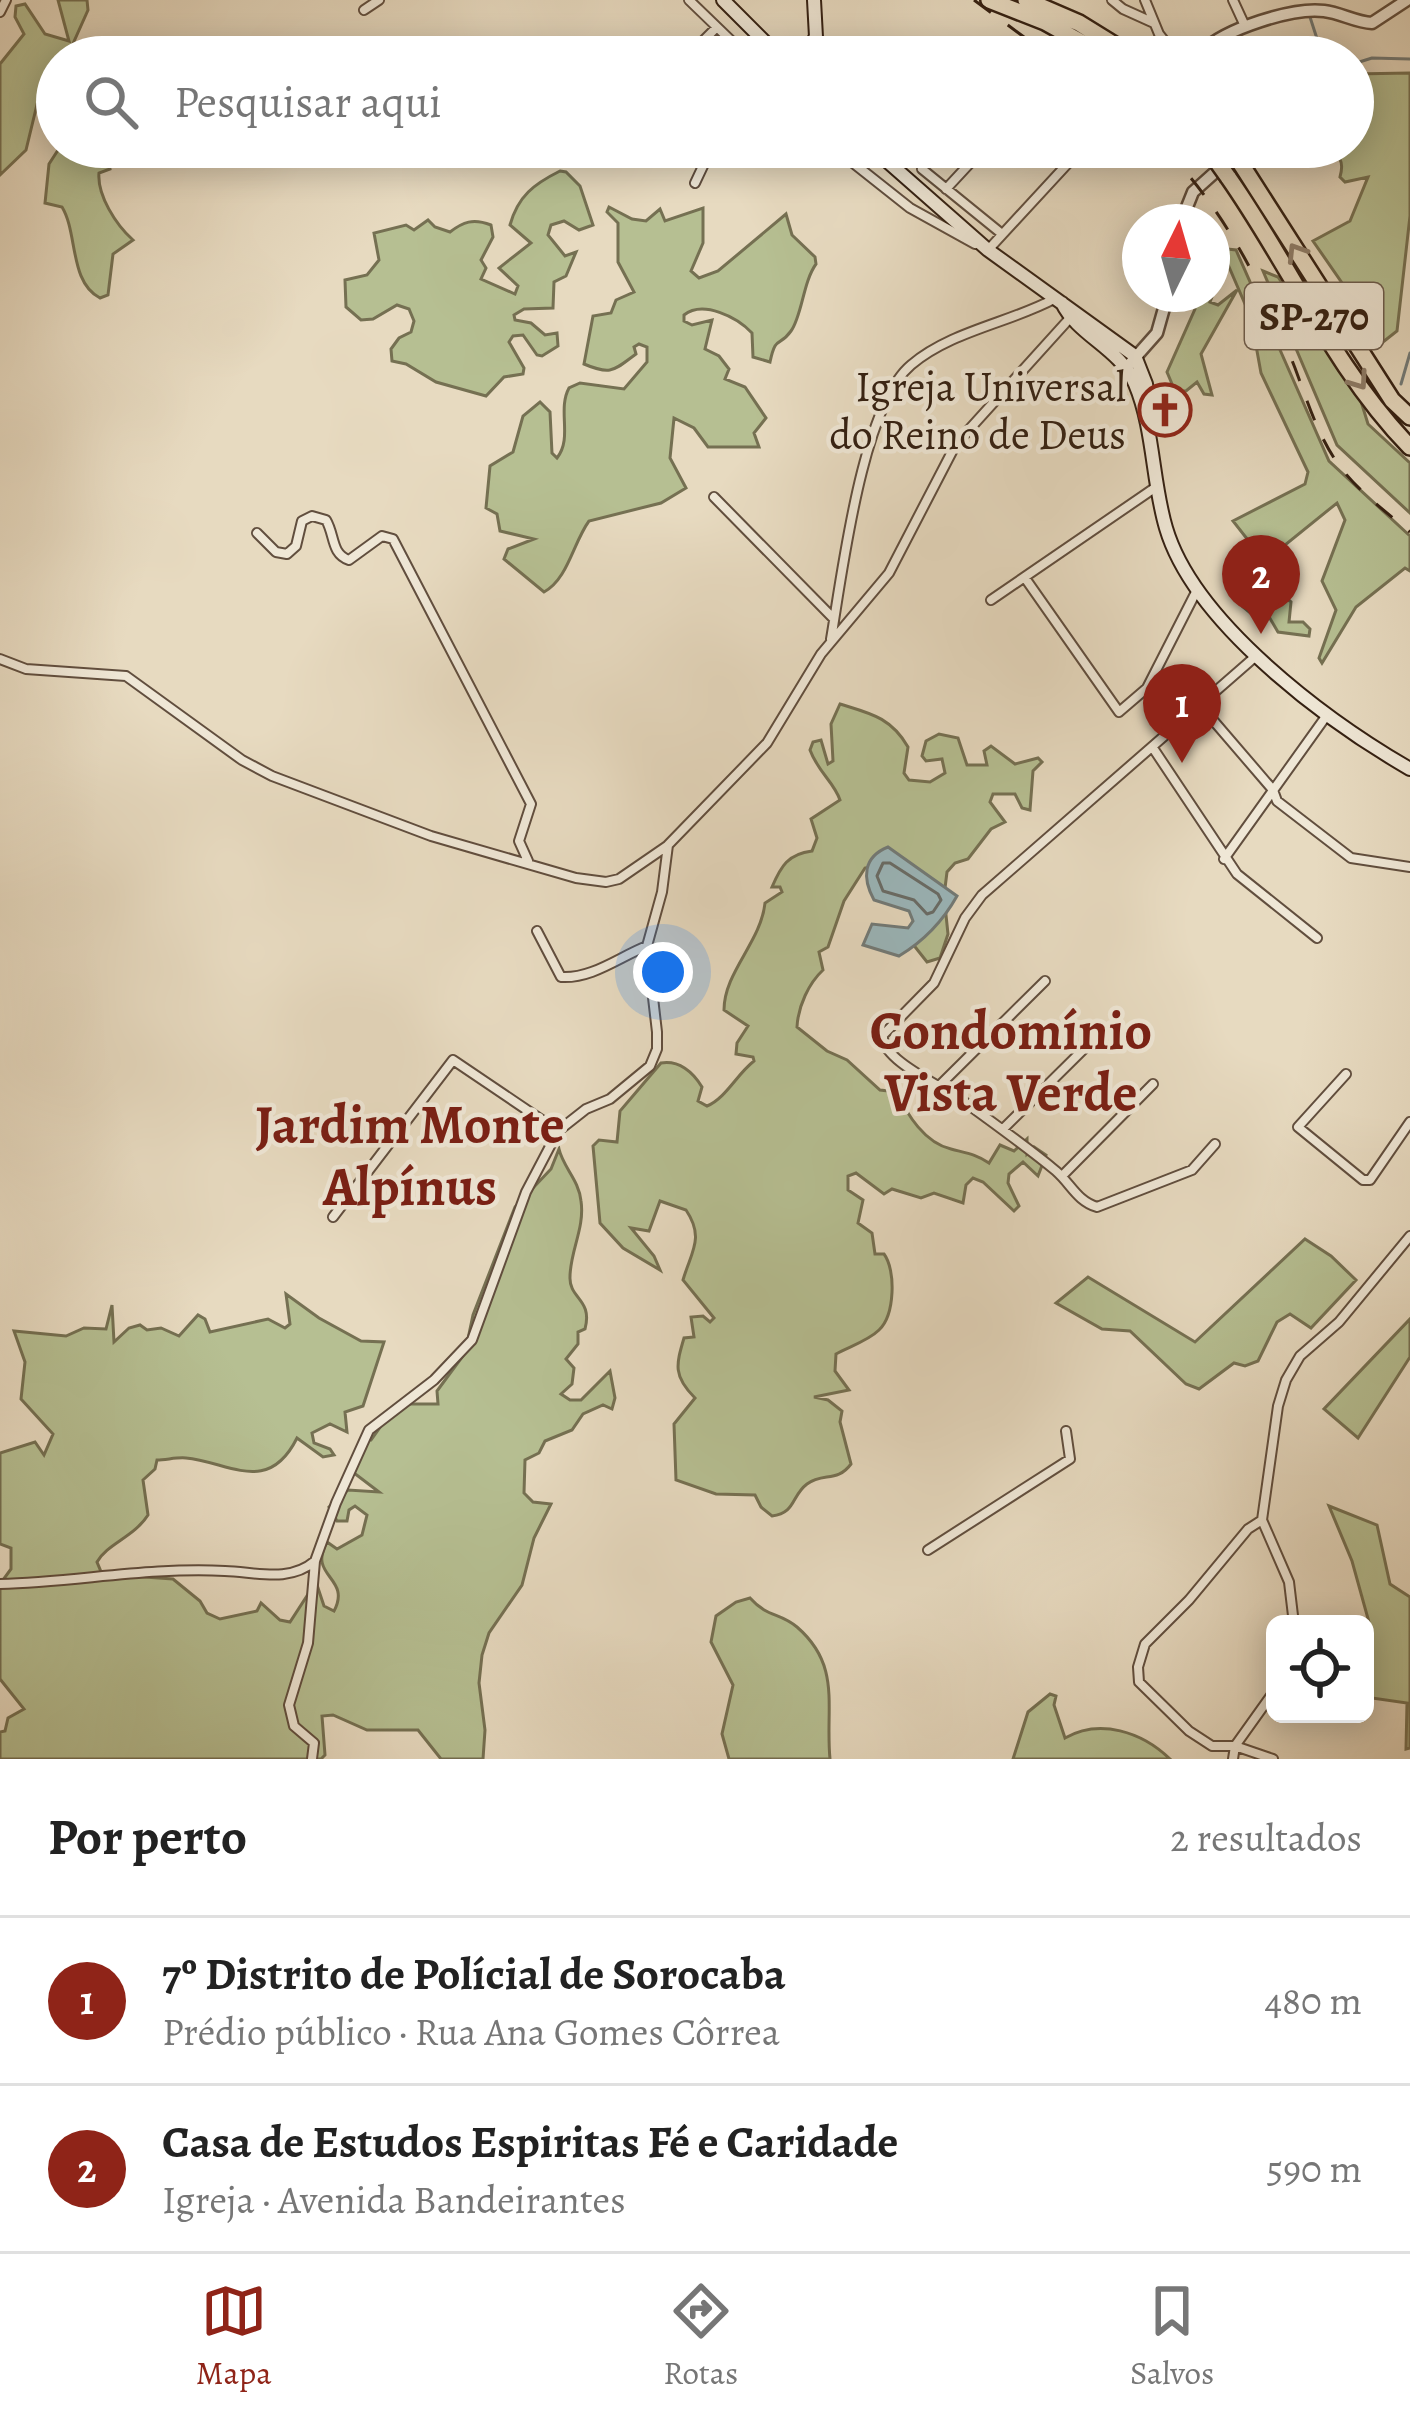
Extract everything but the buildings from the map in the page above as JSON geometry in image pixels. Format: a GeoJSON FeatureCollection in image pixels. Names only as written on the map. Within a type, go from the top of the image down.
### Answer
{"type":"FeatureCollection","features":[{"type":"Feature","properties":{"kind":"highway"},"geometry":{"type":"LineString","coordinates":[[989,0],[1066,36]]}},
{"type":"Feature","properties":{"kind":"highway"},"geometry":{"type":"LineString","coordinates":[[1026,0],[1101,36]]}},
{"type":"Feature","properties":{"kind":"highway","name":"SP-270"},"geometry":{"type":"LineString","coordinates":[[1221,168],[1321,328],[1410,447]]}},
{"type":"Feature","properties":{"kind":"highway","name":"SP-270"},"geometry":{"type":"LineString","coordinates":[[1244,168],[1392,400],[1410,417]]}},
{"type":"Feature","properties":{"kind":"main road"},"geometry":{"type":"LineString","coordinates":[[723,0],[759,36]]}},
{"type":"Feature","properties":{"kind":"main road"},"geometry":{"type":"LineString","coordinates":[[814,0],[816,36]]}},
{"type":"Feature","properties":{"kind":"main road"},"geometry":{"type":"LineString","coordinates":[[895,168],[988,250],[1059,300],[1131,362],[1150,406],[1157,486],[1177,560],[1197,590],[1257,655],[1327,715],[1410,769]]}},
{"type":"Feature","properties":{"kind":"main road"},"geometry":{"type":"LineString","coordinates":[[1059,300],[1070,318],[1131,362]]}},
{"type":"Feature","properties":{"kind":"street"},"geometry":{"type":"LineString","coordinates":[[0,12],[6,0]]}},
{"type":"Feature","properties":{"kind":"street"},"geometry":{"type":"LineString","coordinates":[[364,10],[379,0]]}},
{"type":"Feature","properties":{"kind":"street"},"geometry":{"type":"LineString","coordinates":[[689,0],[726,36]]}},
{"type":"Feature","properties":{"kind":"street"},"geometry":{"type":"LineString","coordinates":[[1112,0],[1155,23]]}},
{"type":"Feature","properties":{"kind":"street"},"geometry":{"type":"LineString","coordinates":[[1145,0],[1161,36]]}},
{"type":"Feature","properties":{"kind":"street"},"geometry":{"type":"LineString","coordinates":[[1233,0],[1245,26]]}},
{"type":"Feature","properties":{"kind":"street"},"geometry":{"type":"LineString","coordinates":[[1230,36],[1245,26],[1316,11],[1372,23],[1407,0]]}},
{"type":"Feature","properties":{"kind":"street"},"geometry":{"type":"LineString","coordinates":[[708,36],[717,27]]}},
{"type":"Feature","properties":{"kind":"street"},"geometry":{"type":"LineString","coordinates":[[695,183],[702,168]]}},
{"type":"Feature","properties":{"kind":"street"},"geometry":{"type":"LineString","coordinates":[[860,168],[949,233],[988,250],[1063,168]]}},
{"type":"Feature","properties":{"kind":"street"},"geometry":{"type":"LineString","coordinates":[[946,189],[966,168]]}},
{"type":"Feature","properties":{"kind":"street"},"geometry":{"type":"LineString","coordinates":[[1188,204],[1193,193],[1220,168]]}},
{"type":"Feature","properties":{"kind":"street"},"geometry":{"type":"LineString","coordinates":[[922,169],[1002,234]]}},
{"type":"Feature","properties":{"kind":"street"},"geometry":{"type":"LineString","coordinates":[[831,640],[867,458],[904,373],[937,347],[1059,300]]}},
{"type":"Feature","properties":{"kind":"street"},"geometry":{"type":"LineString","coordinates":[[1131,362],[1157,333],[1163,312]]}},
{"type":"Feature","properties":{"kind":"street"},"geometry":{"type":"LineString","coordinates":[[0,659],[26,669],[126,676],[242,760],[272,776],[431,836],[576,878],[619,879],[668,845],[767,743],[831,640],[889,573],[956,444],[1070,318]]}},
{"type":"Feature","properties":{"kind":"street"},"geometry":{"type":"LineString","coordinates":[[991,600],[1157,486]]}},
{"type":"Feature","properties":{"kind":"street"},"geometry":{"type":"LineString","coordinates":[[714,497],[835,620]]}},
{"type":"Feature","properties":{"kind":"street"},"geometry":{"type":"LineString","coordinates":[[257,533],[276,552],[287,554],[296,546],[302,521],[312,516],[326,520],[334,546],[341,557],[350,560],[382,536],[393,539],[530,804],[520,842],[529,862]]}},
{"type":"Feature","properties":{"kind":"street"},"geometry":{"type":"LineString","coordinates":[[1024,578],[1119,712],[1147,688],[1197,590]]}},
{"type":"Feature","properties":{"kind":"street"},"geometry":{"type":"LineString","coordinates":[[1215,1144],[1192,1170],[1097,1207],[1083,1203],[1062,1176],[940,1084],[890,1057],[881,1041],[934,982],[965,918],[982,895],[1257,655]]}},
{"type":"Feature","properties":{"kind":"street"},"geometry":{"type":"LineString","coordinates":[[1200,706],[1274,790],[1277,801],[1352,858],[1410,867]]}},
{"type":"Feature","properties":{"kind":"street"},"geometry":{"type":"LineString","coordinates":[[1224,860],[1327,715]]}},
{"type":"Feature","properties":{"kind":"street"},"geometry":{"type":"LineString","coordinates":[[1153,748],[1224,860],[1317,938]]}},
{"type":"Feature","properties":{"kind":"street"},"geometry":{"type":"LineString","coordinates":[[312,1759],[314,1744],[294,1726],[290,1705],[308,1642],[315,1561],[369,1430],[434,1380],[472,1340],[526,1192],[558,1131],[586,1109],[610,1099],[650,1066],[657,1031],[647,946],[662,892],[668,845]]}},
{"type":"Feature","properties":{"kind":"street"},"geometry":{"type":"LineString","coordinates":[[537,931],[566,978],[596,971],[647,946]]}},
{"type":"Feature","properties":{"kind":"street"},"geometry":{"type":"LineString","coordinates":[[940,1084],[1045,981]]}},
{"type":"Feature","properties":{"kind":"street"},"geometry":{"type":"LineString","coordinates":[[1003,1129],[1100,1033]]}},
{"type":"Feature","properties":{"kind":"street"},"geometry":{"type":"LineString","coordinates":[[333,1217],[453,1060],[558,1131]]}},
{"type":"Feature","properties":{"kind":"street"},"geometry":{"type":"LineString","coordinates":[[1346,1074],[1298,1127],[1367,1181],[1410,1122]]}},
{"type":"Feature","properties":{"kind":"street"},"geometry":{"type":"LineString","coordinates":[[1062,1176],[1154,1084]]}},
{"type":"Feature","properties":{"kind":"street"},"geometry":{"type":"LineString","coordinates":[[1293,1615],[1289,1582],[1262,1520],[1286,1380],[1300,1356],[1339,1322],[1410,1236]]}},
{"type":"Feature","properties":{"kind":"street"},"geometry":{"type":"LineString","coordinates":[[928,1550],[1070,1459],[1066,1431]]}},
{"type":"Feature","properties":{"kind":"street"},"geometry":{"type":"LineString","coordinates":[[1262,1520],[1248,1529],[1145,1644],[1138,1667],[1139,1682],[1189,1731],[1212,1746],[1235,1746],[1273,1759]]}},
{"type":"Feature","properties":{"kind":"street"},"geometry":{"type":"LineString","coordinates":[[0,1584],[184,1569],[286,1575],[315,1561]]}},
{"type":"Feature","properties":{"kind":"street"},"geometry":{"type":"LineString","coordinates":[[1233,1759],[1235,1746],[1266,1703]]}},
{"type":"Feature","properties":{"kind":"green space"},"geometry":{"type":"Polygon","coordinates":[[[58,0],[87,0],[88,10],[76,36],[68,36],[58,0]]]}},
{"type":"Feature","properties":{"kind":"green space"},"geometry":{"type":"Polygon","coordinates":[[[25,4],[45,34],[52,36],[36,36],[36,109],[26,150],[0,175],[0,64],[24,34],[15,17],[16,6],[25,4]]]}},
{"type":"Feature","properties":{"kind":"green space"},"geometry":{"type":"Polygon","coordinates":[[[1410,73],[1410,216],[1397,331],[1383,342],[1313,241],[1350,221],[1368,177],[1345,182],[1340,177],[1342,168],[1374,168],[1374,74],[1410,73]]]}},
{"type":"Feature","properties":{"kind":"green space"},"geometry":{"type":"Polygon","coordinates":[[[49,168],[110,168],[99,173],[101,191],[114,218],[133,240],[113,254],[108,295],[100,298],[83,281],[62,207],[45,203],[49,168]]]}},
{"type":"Feature","properties":{"kind":"green space"},"geometry":{"type":"Polygon","coordinates":[[[560,171],[580,186],[593,225],[579,230],[564,221],[551,225],[548,235],[565,256],[576,252],[566,276],[554,282],[553,308],[524,309],[514,315],[515,320],[531,323],[545,335],[557,333],[558,346],[537,355],[523,335],[513,336],[509,342],[523,374],[504,377],[486,396],[436,382],[392,361],[391,349],[411,332],[414,321],[409,309],[397,305],[373,319],[361,320],[346,307],[345,280],[367,275],[379,260],[374,233],[406,225],[414,230],[428,220],[450,232],[469,222],[491,225],[493,237],[481,260],[486,268],[481,279],[515,294],[518,286],[499,268],[531,243],[510,225],[513,215],[528,192],[560,171]]]}},
{"type":"Feature","properties":{"kind":"green space"},"geometry":{"type":"Polygon","coordinates":[[[609,207],[646,221],[660,209],[665,221],[703,208],[703,243],[691,271],[699,278],[718,271],[786,214],[792,235],[815,257],[816,264],[795,325],[776,344],[770,362],[753,357],[752,333],[729,316],[701,309],[684,315],[684,321],[692,325],[712,320],[705,349],[719,356],[729,369],[725,379],[745,387],[766,418],[754,433],[759,447],[708,447],[694,428],[674,418],[670,458],[686,488],[661,503],[589,521],[565,570],[544,592],[504,559],[508,549],[534,539],[500,531],[497,514],[486,508],[490,466],[513,452],[523,416],[540,402],[550,412],[552,453],[557,458],[564,442],[569,388],[580,383],[624,389],[647,362],[647,347],[639,344],[634,347],[636,354],[612,370],[584,364],[593,316],[611,313],[616,300],[634,292],[618,262],[618,223],[607,212],[609,207]]]}},
{"type":"Feature","properties":{"kind":"green space"},"geometry":{"type":"Polygon","coordinates":[[[1230,249],[1236,250],[1329,461],[1410,536],[1410,571],[1405,568],[1356,607],[1322,663],[1319,658],[1336,610],[1322,581],[1345,520],[1337,503],[1275,553],[1284,596],[1291,602],[1289,622],[1303,622],[1310,629],[1309,636],[1278,632],[1268,615],[1254,616],[1243,607],[1254,581],[1247,574],[1248,540],[1233,521],[1305,484],[1308,472],[1261,373],[1251,318],[1230,269],[1230,249]]]}},
{"type":"Feature","properties":{"kind":"green space"},"geometry":{"type":"Polygon","coordinates":[[[1263,271],[1278,277],[1359,395],[1368,424],[1410,463],[1410,513],[1337,445],[1263,271]]]}},
{"type":"Feature","properties":{"kind":"green space"},"geometry":{"type":"Polygon","coordinates":[[[1194,312],[1225,312],[1201,354],[1212,395],[1204,394],[1197,382],[1186,391],[1175,391],[1167,372],[1194,312]]]}},
{"type":"Feature","properties":{"kind":"green space"},"geometry":{"type":"Polygon","coordinates":[[[840,704],[894,729],[908,747],[904,773],[909,780],[930,782],[945,773],[942,759],[926,761],[922,756],[926,741],[939,734],[958,738],[967,765],[987,765],[984,751],[991,746],[1015,764],[1038,758],[1042,762],[1033,771],[1030,810],[1022,808],[1015,794],[993,794],[990,802],[1005,822],[991,829],[968,859],[947,872],[948,934],[940,958],[927,962],[912,943],[915,894],[878,865],[865,868],[844,901],[828,947],[819,952],[823,970],[805,996],[797,1027],[847,1060],[880,1090],[897,1092],[918,1127],[942,1146],[989,1163],[1000,1145],[1014,1151],[1027,1139],[1027,1154],[1034,1147],[1046,1155],[1038,1176],[1023,1162],[1009,1174],[1008,1183],[1019,1206],[1014,1211],[973,1178],[966,1185],[963,1203],[934,1193],[921,1198],[892,1189],[884,1194],[856,1173],[848,1176],[848,1190],[863,1200],[858,1223],[872,1233],[875,1254],[884,1254],[888,1261],[891,1304],[879,1330],[836,1354],[835,1371],[849,1390],[814,1397],[842,1411],[840,1422],[851,1464],[840,1473],[807,1484],[789,1508],[772,1516],[755,1495],[716,1494],[676,1480],[674,1424],[695,1398],[680,1376],[679,1356],[684,1338],[694,1337],[691,1317],[703,1316],[710,1322],[714,1318],[683,1280],[695,1245],[695,1229],[686,1210],[660,1201],[649,1231],[631,1228],[660,1270],[623,1248],[600,1223],[593,1146],[599,1140],[617,1142],[620,1111],[661,1063],[674,1063],[690,1072],[702,1087],[698,1101],[707,1106],[754,1061],[736,1054],[748,1026],[724,1010],[726,996],[765,903],[782,892],[772,887],[779,873],[791,858],[812,851],[817,838],[811,819],[840,800],[810,750],[813,742],[821,740],[828,764],[833,761],[831,724],[840,704]]]}},
{"type":"Feature","properties":{"kind":"green space"},"geometry":{"type":"Polygon","coordinates":[[[559,1149],[581,1201],[570,1277],[587,1319],[585,1329],[578,1332],[578,1344],[566,1359],[574,1368],[572,1384],[561,1394],[581,1400],[610,1371],[615,1398],[612,1409],[603,1405],[583,1414],[572,1430],[545,1441],[539,1453],[525,1460],[524,1493],[533,1502],[551,1504],[534,1538],[522,1585],[489,1633],[482,1655],[483,1759],[441,1759],[418,1730],[367,1730],[333,1715],[322,1716],[325,1755],[321,1759],[0,1759],[0,1732],[5,1731],[8,1718],[24,1709],[0,1679],[0,1584],[11,1569],[11,1548],[0,1544],[0,1453],[35,1442],[44,1455],[53,1434],[21,1399],[25,1362],[14,1331],[66,1336],[84,1328],[106,1329],[112,1305],[114,1342],[140,1325],[179,1336],[198,1315],[210,1332],[268,1319],[285,1328],[290,1324],[286,1294],[361,1341],[384,1342],[363,1406],[345,1412],[347,1432],[330,1424],[312,1433],[314,1443],[334,1455],[323,1457],[297,1438],[286,1456],[260,1471],[186,1458],[157,1460],[143,1480],[148,1515],[97,1562],[102,1574],[173,1579],[207,1613],[220,1619],[257,1611],[261,1603],[280,1620],[290,1622],[316,1582],[324,1606],[334,1611],[338,1591],[322,1554],[327,1542],[337,1549],[362,1535],[367,1515],[355,1506],[347,1521],[337,1521],[329,1507],[348,1490],[379,1492],[354,1473],[366,1440],[371,1440],[386,1419],[405,1404],[438,1404],[437,1391],[465,1353],[473,1315],[515,1207],[551,1169],[559,1149]]]}},
{"type":"Feature","properties":{"kind":"green space"},"geometry":{"type":"Polygon","coordinates":[[[1305,1239],[1356,1280],[1311,1328],[1290,1314],[1277,1322],[1258,1361],[1245,1366],[1234,1363],[1199,1389],[1186,1384],[1130,1331],[1102,1329],[1056,1303],[1088,1277],[1195,1342],[1305,1239]]]}},
{"type":"Feature","properties":{"kind":"green space"},"geometry":{"type":"Polygon","coordinates":[[[1410,1319],[1410,1357],[1358,1438],[1324,1409],[1410,1319]]]}},
{"type":"Feature","properties":{"kind":"green space"},"geometry":{"type":"Polygon","coordinates":[[[1329,1506],[1377,1525],[1390,1584],[1410,1597],[1410,1748],[1406,1749],[1407,1703],[1374,1698],[1374,1615],[1367,1615],[1352,1561],[1329,1506]]]}},
{"type":"Feature","properties":{"kind":"green space"},"geometry":{"type":"Polygon","coordinates":[[[750,1598],[797,1627],[820,1657],[828,1688],[830,1759],[729,1759],[722,1734],[733,1685],[711,1642],[716,1616],[750,1598]]]}},
{"type":"Feature","properties":{"kind":"green space"},"geometry":{"type":"Polygon","coordinates":[[[1050,1694],[1056,1696],[1054,1705],[1065,1738],[1092,1729],[1120,1731],[1170,1759],[1013,1759],[1028,1712],[1050,1694]]]}},
{"type":"Feature","properties":{"kind":"water"},"geometry":{"type":"Polygon","coordinates":[[[888,847],[957,896],[932,930],[899,956],[863,945],[872,924],[908,928],[913,921],[909,911],[874,900],[870,892],[869,862],[888,847]]]}},
{"type":"Feature","properties":{"kind":"waterway"},"geometry":{"type":"LineString","coordinates":[[1309,14],[1316,36]]}},
{"type":"Feature","properties":{"kind":"waterway"},"geometry":{"type":"LineString","coordinates":[[1374,58],[1410,59]]}},
{"type":"Feature","properties":{"kind":"waterway"},"geometry":{"type":"LineString","coordinates":[[1401,384],[1410,353]]}},
{"type":"Feature","properties":{"kind":"railway"},"geometry":{"type":"LineString","coordinates":[[974,0],[1023,36]]}},
{"type":"Feature","properties":{"kind":"railway"},"geometry":{"type":"LineString","coordinates":[[1182,168],[1240,250],[1336,461],[1361,490],[1410,532]]}},
{"type":"Feature","properties":{"kind":"place","name":"Igreja Universal do Reino de Deus"},"geometry":{"type":"Point","coordinates":[1165,410]}},
{"type":"Feature","properties":{"kind":"place","name":"Casa de Estudos Espiritas Fé e Caridade"},"geometry":{"type":"Point","coordinates":[1261,634]}},
{"type":"Feature","properties":{"kind":"place","name":"7º Distrito de Polícial de Sorocaba"},"geometry":{"type":"Point","coordinates":[1182,763]}},
{"type":"Feature","properties":{"kind":"district","name":"Condomínio Vista Verde"},"geometry":{"type":"Point","coordinates":[1011,1062]}},
{"type":"Feature","properties":{"kind":"district","name":"Jardim Monte Alpínus"},"geometry":{"type":"Point","coordinates":[410,1156]}}]}
